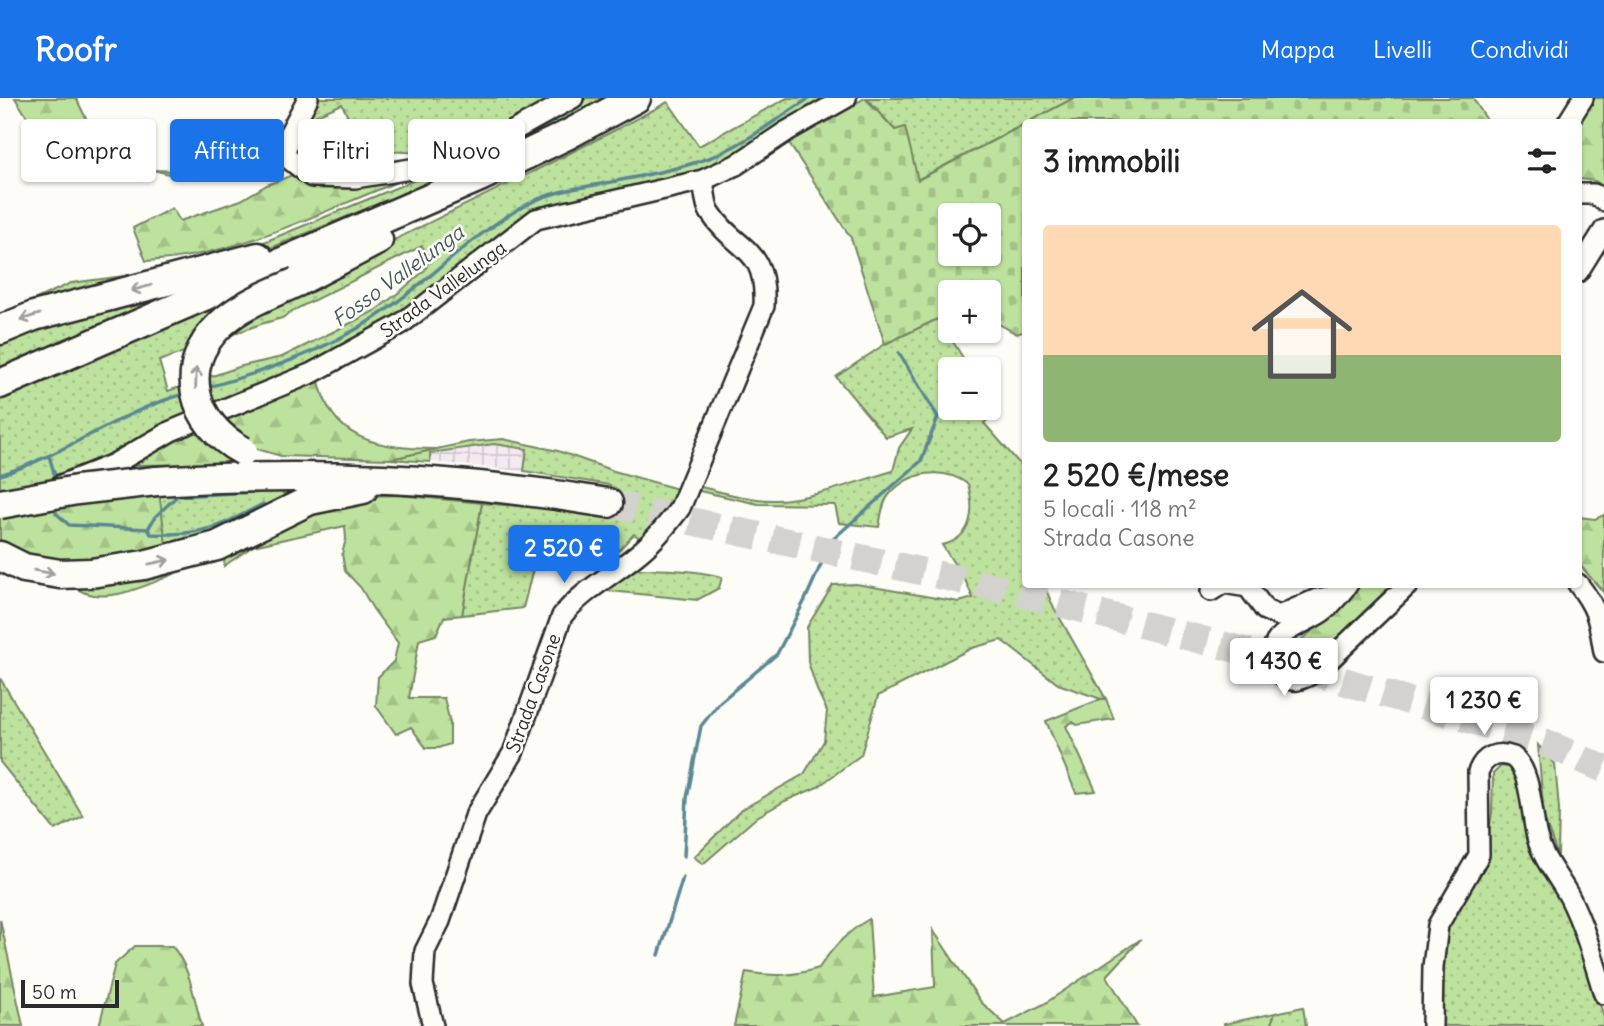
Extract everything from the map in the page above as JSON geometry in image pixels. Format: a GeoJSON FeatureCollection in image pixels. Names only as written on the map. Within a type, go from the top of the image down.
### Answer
{"type":"FeatureCollection","features":[{"type":"Feature","properties":{"kind":"highway"},"geometry":{"type":"LineString","coordinates":[[0,384],[528,155],[636,98]]}},
{"type":"Feature","properties":{"kind":"highway"},"geometry":{"type":"LineString","coordinates":[[374,477],[355,466],[270,460],[243,451],[218,434],[202,413],[195,387],[199,358],[209,338],[230,316],[367,245],[522,171],[528,155]]}},
{"type":"Feature","properties":{"kind":"highway"},"geometry":{"type":"LineString","coordinates":[[0,330],[23,319],[259,257],[314,235],[333,240]]}},
{"type":"Feature","properties":{"kind":"highway"},"geometry":{"type":"LineString","coordinates":[[0,505],[77,490],[156,481],[255,475],[422,480],[511,488],[608,503]]}},
{"type":"Feature","properties":{"kind":"highway"},"geometry":{"type":"LineString","coordinates":[[0,556],[24,568],[44,573],[91,573],[144,565],[205,551],[310,499],[362,489],[409,489],[422,480]]}},
{"type":"Feature","properties":{"kind":"street"},"geometry":{"type":"LineString","coordinates":[[308,98],[289,134],[285,156],[312,177],[355,178],[417,168],[484,147],[572,98]]}},
{"type":"Feature","properties":{"kind":"street","name":"Strada Vallelunga"},"geometry":{"type":"LineString","coordinates":[[0,505],[49,490],[114,464],[171,431],[312,373],[401,324],[536,219],[704,180],[736,165],[787,131],[846,98]]}},
{"type":"Feature","properties":{"kind":"street"},"geometry":{"type":"LineString","coordinates":[[1571,119],[1583,98]]}},
{"type":"Feature","properties":{"kind":"street","name":"Strada Casone"},"geometry":{"type":"LineString","coordinates":[[433,1026],[423,984],[425,951],[440,921],[476,814],[513,753],[562,616],[572,604],[642,551],[680,508],[764,306],[762,271],[751,252],[737,242],[709,211],[704,180]]}},
{"type":"Feature","properties":{"kind":"street"},"geometry":{"type":"LineString","coordinates":[[1582,194],[1594,194],[1604,201]]}},
{"type":"Feature","properties":{"kind":"street"},"geometry":{"type":"LineString","coordinates":[[1582,266],[1604,230]]}},
{"type":"Feature","properties":{"kind":"street"},"geometry":{"type":"LineString","coordinates":[[1249,588],[1265,610],[1279,616],[1344,590]]}},
{"type":"Feature","properties":{"kind":"street"},"geometry":{"type":"LineString","coordinates":[[1344,590],[1324,610],[1280,637],[1275,644],[1271,654],[1273,662],[1284,676],[1294,680],[1306,677],[1321,668],[1405,588]]}},
{"type":"Feature","properties":{"kind":"street"},"geometry":{"type":"LineString","coordinates":[[1581,588],[1593,602],[1604,652]]}},
{"type":"Feature","properties":{"kind":"street"},"geometry":{"type":"LineString","coordinates":[[1432,1026],[1433,967],[1438,925],[1479,855],[1478,772],[1484,761],[1498,754],[1513,757],[1524,770],[1537,839],[1550,867],[1569,897],[1592,952],[1604,994]]}},
{"type":"Feature","properties":{"kind":"shaded area"},"geometry":{"type":"Polygon","coordinates":[[[494,444],[527,449],[524,471],[430,462],[430,453],[494,444]]]}},
{"type":"Feature","properties":{"kind":"green space"},"geometry":{"type":"Polygon","coordinates":[[[15,98],[76,98],[86,119],[29,119],[15,98]]]}},
{"type":"Feature","properties":{"kind":"green space"},"geometry":{"type":"Polygon","coordinates":[[[318,98],[549,98],[554,104],[525,119],[408,119],[408,152],[394,151],[394,119],[349,119],[342,104],[304,119],[318,98]]]}},
{"type":"Feature","properties":{"kind":"green space"},"geometry":{"type":"Polygon","coordinates":[[[587,98],[619,98],[549,135],[525,141],[525,130],[587,98]]]}},
{"type":"Feature","properties":{"kind":"green space"},"geometry":{"type":"Polygon","coordinates":[[[787,98],[834,98],[706,174],[534,216],[382,329],[80,477],[0,491],[0,396],[274,281],[300,288],[511,182],[525,182],[525,175],[668,102],[699,146],[787,98]],[[422,246],[282,318],[159,361],[168,391],[242,366],[282,357],[376,310],[425,270],[430,258],[422,246]]]}},
{"type":"Feature","properties":{"kind":"green space"},"geometry":{"type":"Polygon","coordinates":[[[865,98],[895,130],[905,127],[918,180],[1022,126],[1022,332],[1017,334],[1001,325],[1001,280],[938,280],[938,319],[885,344],[851,238],[788,142],[865,98]]]}},
{"type":"Feature","properties":{"kind":"green space"},"geometry":{"type":"Polygon","coordinates":[[[867,98],[1074,98],[1034,119],[1022,119],[1022,125],[917,180],[905,128],[895,130],[867,98]]]}},
{"type":"Feature","properties":{"kind":"green space"},"geometry":{"type":"Polygon","coordinates":[[[1074,98],[1473,98],[1486,119],[1034,119],[1074,98]]]}},
{"type":"Feature","properties":{"kind":"green space"},"geometry":{"type":"Polygon","coordinates":[[[1590,98],[1604,98],[1604,187],[1595,181],[1582,179],[1582,119],[1580,119],[1590,98]]]}},
{"type":"Feature","properties":{"kind":"green space"},"geometry":{"type":"Polygon","coordinates":[[[394,172],[406,172],[400,181],[276,232],[212,251],[146,261],[133,228],[172,208],[180,221],[241,200],[267,185],[284,182],[284,178],[298,173],[298,182],[394,182],[394,172]]]}},
{"type":"Feature","properties":{"kind":"green space"},"geometry":{"type":"Polygon","coordinates":[[[410,182],[431,182],[266,250],[0,375],[0,318],[27,303],[71,283],[186,268],[252,247],[410,182]]]}},
{"type":"Feature","properties":{"kind":"green space"},"geometry":{"type":"Polygon","coordinates":[[[938,319],[938,343],[954,343],[962,357],[938,357],[938,420],[988,420],[984,423],[1022,467],[1022,588],[1045,588],[1106,699],[1058,684],[1001,640],[972,648],[878,696],[861,755],[818,787],[757,817],[703,864],[694,857],[741,810],[804,774],[824,741],[827,711],[808,662],[807,627],[833,585],[856,584],[959,602],[973,598],[942,545],[960,536],[969,522],[971,504],[968,484],[958,478],[937,473],[916,476],[906,481],[889,495],[882,510],[879,527],[839,523],[835,505],[758,504],[695,490],[697,486],[757,499],[790,499],[893,471],[899,448],[912,429],[886,437],[836,377],[885,344],[938,319]]]}},
{"type":"Feature","properties":{"kind":"green space"},"geometry":{"type":"Polygon","coordinates":[[[318,376],[324,398],[333,415],[345,428],[377,443],[437,449],[390,459],[281,456],[254,448],[218,420],[318,376]]]}},
{"type":"Feature","properties":{"kind":"green space"},"geometry":{"type":"Polygon","coordinates":[[[197,428],[233,458],[229,464],[135,465],[139,455],[197,428]]]}},
{"type":"Feature","properties":{"kind":"green space"},"geometry":{"type":"Polygon","coordinates":[[[503,439],[558,451],[614,471],[685,491],[646,543],[634,534],[616,553],[569,541],[533,569],[523,608],[462,615],[482,503],[607,514],[610,485],[524,471],[527,449],[494,444],[430,453],[430,462],[390,459],[469,442],[503,439]]]}},
{"type":"Feature","properties":{"kind":"green space"},"geometry":{"type":"Polygon","coordinates":[[[316,488],[167,552],[158,491],[316,488]]]}},
{"type":"Feature","properties":{"kind":"green space"},"geometry":{"type":"Polygon","coordinates":[[[159,492],[167,552],[65,566],[0,547],[0,517],[159,492]]]}},
{"type":"Feature","properties":{"kind":"green space"},"geometry":{"type":"Polygon","coordinates":[[[398,495],[482,503],[462,615],[444,617],[436,635],[419,640],[409,698],[444,698],[450,723],[450,744],[438,748],[426,748],[411,727],[396,734],[376,706],[378,677],[394,661],[398,643],[361,588],[345,571],[342,554],[346,539],[345,526],[253,546],[224,566],[225,554],[287,518],[366,496],[398,495]]]}},
{"type":"Feature","properties":{"kind":"green space"},"geometry":{"type":"Polygon","coordinates":[[[1604,515],[1604,593],[1582,567],[1582,517],[1595,519],[1604,515]]]}},
{"type":"Feature","properties":{"kind":"green space"},"geometry":{"type":"Polygon","coordinates":[[[174,569],[174,574],[122,593],[94,595],[82,592],[70,584],[174,569]]]}},
{"type":"Feature","properties":{"kind":"green space"},"geometry":{"type":"Polygon","coordinates":[[[624,569],[686,571],[722,577],[719,588],[697,600],[600,590],[624,569]]]}},
{"type":"Feature","properties":{"kind":"green space"},"geometry":{"type":"Polygon","coordinates":[[[1356,588],[1394,588],[1324,654],[1295,669],[1283,663],[1286,652],[1336,612],[1356,588]]]}},
{"type":"Feature","properties":{"kind":"green space"},"geometry":{"type":"Polygon","coordinates":[[[0,678],[83,816],[55,830],[0,762],[0,678]]]}},
{"type":"Feature","properties":{"kind":"green space"},"geometry":{"type":"Polygon","coordinates":[[[1106,699],[1114,719],[1077,725],[1073,722],[1066,726],[1096,791],[1076,793],[1046,721],[1106,699]]]}},
{"type":"Feature","properties":{"kind":"green space"},"geometry":{"type":"Polygon","coordinates":[[[1538,745],[1555,764],[1559,809],[1558,856],[1544,818],[1538,745]]]}},
{"type":"Feature","properties":{"kind":"green space"},"geometry":{"type":"Polygon","coordinates":[[[1501,766],[1508,767],[1516,776],[1549,872],[1586,960],[1604,1017],[1604,1026],[1441,1026],[1443,935],[1487,843],[1492,813],[1493,774],[1501,766]]]}},
{"type":"Feature","properties":{"kind":"green space"},"geometry":{"type":"Polygon","coordinates":[[[0,919],[23,1026],[0,1026],[0,919]]]}},
{"type":"Feature","properties":{"kind":"green space"},"geometry":{"type":"Polygon","coordinates":[[[869,919],[874,997],[935,987],[933,930],[981,1002],[1005,1024],[1044,1004],[1141,939],[1107,976],[1137,1026],[734,1026],[746,972],[783,975],[819,968],[841,941],[869,919]]]}},
{"type":"Feature","properties":{"kind":"green space"},"geometry":{"type":"Polygon","coordinates":[[[135,946],[172,946],[188,974],[202,1026],[99,1026],[115,964],[135,946]]]}},
{"type":"Feature","properties":{"kind":"green space"},"geometry":{"type":"Polygon","coordinates":[[[1303,1007],[1306,1026],[1270,1026],[1275,1013],[1303,1007]]]}},
{"type":"Feature","properties":{"kind":"green space"},"geometry":{"type":"Polygon","coordinates":[[[1275,1013],[1270,1026],[1224,1026],[1224,1024],[1275,1013]]]}},
{"type":"Feature","properties":{"kind":"waterway","name":"Fosso Vallelunga"},"geometry":{"type":"LineString","coordinates":[[205,388],[294,359],[356,329],[396,303],[492,226],[534,201],[559,192],[656,173],[709,158],[749,138],[810,98]]}},
{"type":"Feature","properties":{"kind":"waterway"},"geometry":{"type":"LineString","coordinates":[[684,856],[687,798],[701,726],[720,702],[777,654],[832,540],[921,461],[938,417],[899,353]]}},
{"type":"Feature","properties":{"kind":"waterway","name":"Fosso Vallelunga"},"geometry":{"type":"LineString","coordinates":[[0,475],[24,467],[137,411],[184,394]]}},
{"type":"Feature","properties":{"kind":"waterway"},"geometry":{"type":"LineString","coordinates":[[49,456],[56,479]]}},
{"type":"Feature","properties":{"kind":"waterway"},"geometry":{"type":"LineString","coordinates":[[148,529],[155,517],[177,496],[274,491]]}},
{"type":"Feature","properties":{"kind":"waterway"},"geometry":{"type":"LineString","coordinates":[[56,506],[56,513],[69,525],[148,529],[151,534],[169,534],[210,528],[263,504]]}},
{"type":"Feature","properties":{"kind":"waterway"},"geometry":{"type":"LineString","coordinates":[[659,955],[683,877]]}},
{"type":"Feature","properties":{"kind":"tunnel"},"geometry":{"type":"LineString","coordinates":[[608,503],[1021,593],[1248,652],[1544,742],[1604,769]]}}]}
